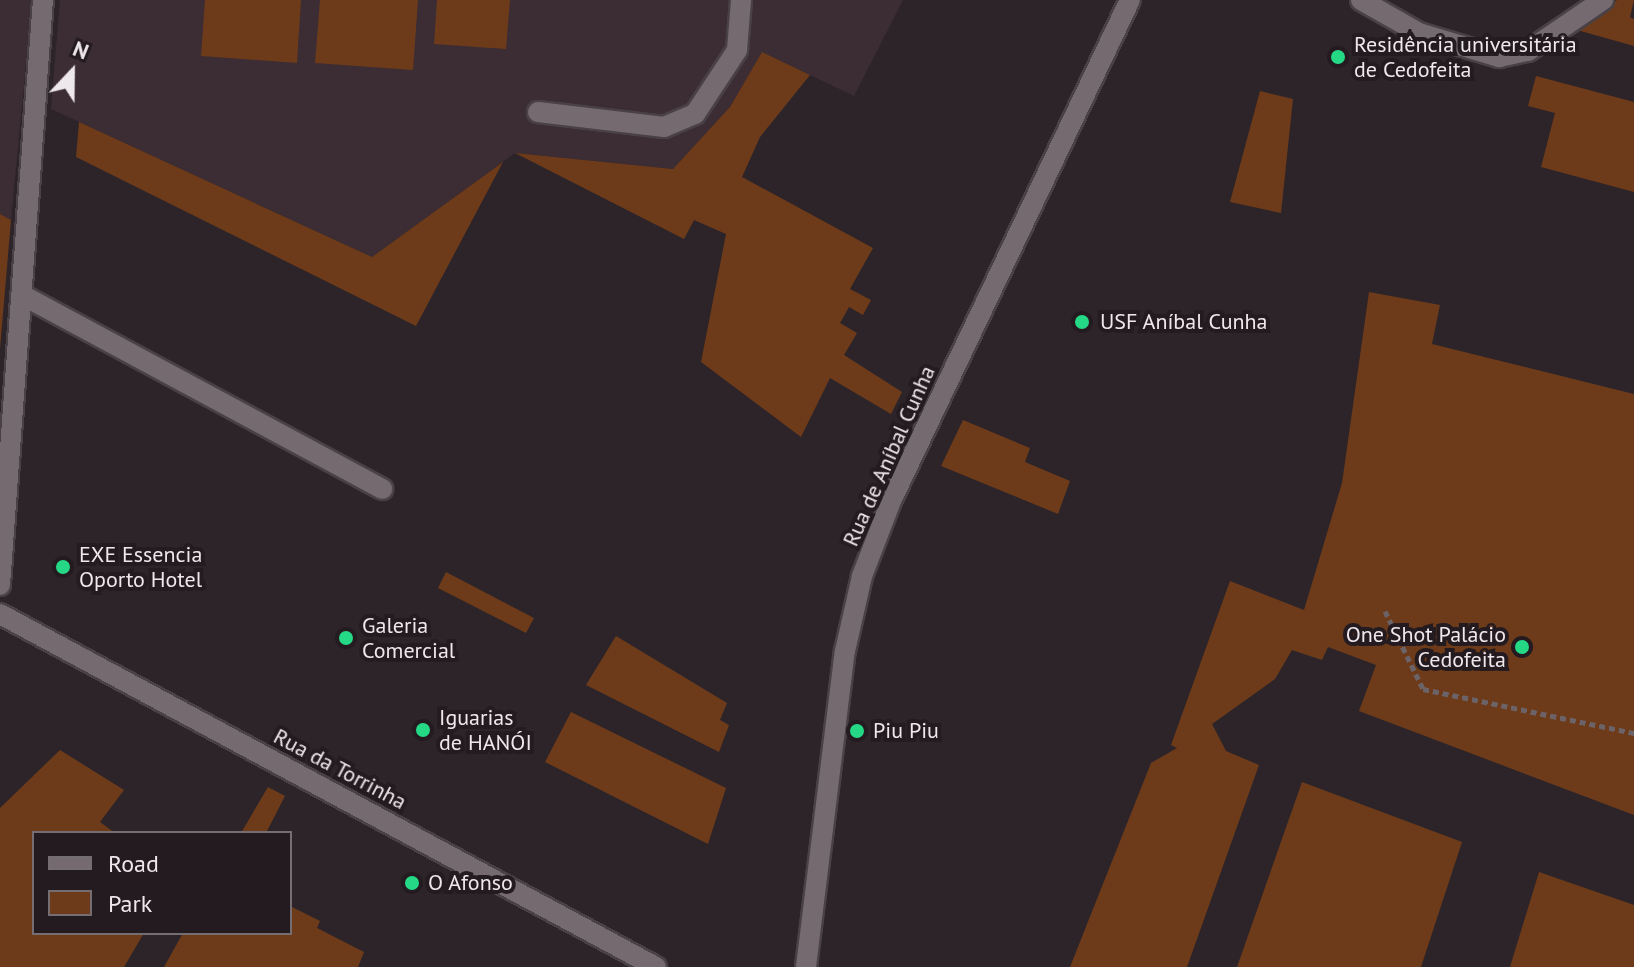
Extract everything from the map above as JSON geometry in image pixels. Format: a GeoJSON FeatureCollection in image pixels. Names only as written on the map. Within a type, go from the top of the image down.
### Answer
{"type":"FeatureCollection","features":[{"type":"Feature","properties":{"kind":"street"},"geometry":{"type":"LineString","coordinates":[[0,585],[32,194],[34,89],[43,0]]}},
{"type":"Feature","properties":{"kind":"street"},"geometry":{"type":"LineString","coordinates":[[538,112],[664,127],[695,114],[737,50],[741,0]]}},
{"type":"Feature","properties":{"kind":"street","name":"Rua de Aníbal Cunha"},"geometry":{"type":"LineString","coordinates":[[806,967],[845,651],[862,576],[891,501],[1130,0]]}},
{"type":"Feature","properties":{"kind":"street"},"geometry":{"type":"LineString","coordinates":[[1361,0],[1419,33],[1499,57],[1528,51],[1603,0]]}},
{"type":"Feature","properties":{"kind":"street"},"geometry":{"type":"LineString","coordinates":[[24,296],[382,489]]}},
{"type":"Feature","properties":{"kind":"street","name":"Rua da Torrinha"},"geometry":{"type":"LineString","coordinates":[[0,614],[656,967]]}},
{"type":"Feature","properties":{"kind":"path"},"geometry":{"type":"LineString","coordinates":[[1385,611],[1423,689],[1634,733]]}},
{"type":"Feature","properties":{"kind":"shaded area"},"geometry":{"type":"Polygon","coordinates":[[[0,0],[32,0],[11,220],[0,214],[0,0]]]}},
{"type":"Feature","properties":{"kind":"shaded area"},"geometry":{"type":"Polygon","coordinates":[[[60,0],[903,0],[854,96],[762,52],[730,107],[673,169],[515,153],[372,257],[51,109],[60,0]]]}},
{"type":"Feature","properties":{"kind":"green space"},"geometry":{"type":"Polygon","coordinates":[[[205,0],[301,0],[297,63],[201,56],[205,0]]]}},
{"type":"Feature","properties":{"kind":"green space"},"geometry":{"type":"Polygon","coordinates":[[[320,0],[418,0],[413,70],[315,63],[320,0]]]}},
{"type":"Feature","properties":{"kind":"green space"},"geometry":{"type":"Polygon","coordinates":[[[437,0],[510,0],[506,49],[434,44],[437,0]]]}},
{"type":"Feature","properties":{"kind":"green space"},"geometry":{"type":"Polygon","coordinates":[[[1617,0],[1634,0],[1630,17],[1634,19],[1634,46],[1577,30],[1617,0]]]}},
{"type":"Feature","properties":{"kind":"green space"},"geometry":{"type":"Polygon","coordinates":[[[762,52],[810,75],[760,137],[742,177],[873,248],[850,289],[871,300],[863,315],[849,307],[840,323],[857,333],[844,355],[902,392],[891,414],[830,378],[801,437],[701,362],[726,234],[694,220],[684,239],[515,153],[673,169],[730,107],[762,52]]]}},
{"type":"Feature","properties":{"kind":"green space"},"geometry":{"type":"Polygon","coordinates":[[[1536,76],[1634,102],[1634,192],[1541,167],[1555,113],[1528,106],[1536,76]]]}},
{"type":"Feature","properties":{"kind":"green space"},"geometry":{"type":"Polygon","coordinates":[[[1260,91],[1293,99],[1281,213],[1230,202],[1260,91]]]}},
{"type":"Feature","properties":{"kind":"green space"},"geometry":{"type":"Polygon","coordinates":[[[79,122],[372,257],[503,162],[416,326],[76,157],[79,122]]]}},
{"type":"Feature","properties":{"kind":"green space"},"geometry":{"type":"Polygon","coordinates":[[[0,214],[11,220],[0,349],[0,214]]]}},
{"type":"Feature","properties":{"kind":"green space"},"geometry":{"type":"Polygon","coordinates":[[[1369,292],[1440,305],[1432,344],[1634,394],[1634,815],[1359,711],[1376,665],[1328,647],[1322,660],[1292,650],[1275,679],[1212,724],[1226,751],[1259,765],[1187,967],[1070,967],[1151,763],[1177,748],[1171,745],[1230,581],[1304,610],[1342,483],[1369,292]]]}},
{"type":"Feature","properties":{"kind":"green space"},"geometry":{"type":"Polygon","coordinates":[[[963,420],[1030,448],[1025,462],[1070,481],[1058,514],[941,466],[963,420]]]}},
{"type":"Feature","properties":{"kind":"green space"},"geometry":{"type":"Polygon","coordinates":[[[446,572],[534,618],[526,633],[438,588],[446,572]]]}},
{"type":"Feature","properties":{"kind":"green space"},"geometry":{"type":"Polygon","coordinates":[[[616,636],[727,703],[720,720],[729,725],[719,752],[586,685],[616,636]]]}},
{"type":"Feature","properties":{"kind":"green space"},"geometry":{"type":"Polygon","coordinates":[[[571,712],[726,788],[708,844],[545,762],[571,712]]]}},
{"type":"Feature","properties":{"kind":"green space"},"geometry":{"type":"Polygon","coordinates":[[[60,750],[124,790],[100,822],[112,831],[32,831],[32,935],[143,935],[124,967],[0,967],[0,808],[60,750]]]}},
{"type":"Feature","properties":{"kind":"green space"},"geometry":{"type":"Polygon","coordinates":[[[1302,782],[1462,842],[1421,967],[1237,967],[1302,782]]]}},
{"type":"Feature","properties":{"kind":"green space"},"geometry":{"type":"Polygon","coordinates":[[[268,787],[285,796],[267,831],[242,831],[268,787]]]}},
{"type":"Feature","properties":{"kind":"green space"},"geometry":{"type":"Polygon","coordinates":[[[1539,872],[1634,905],[1634,967],[1510,967],[1539,872]]]}},
{"type":"Feature","properties":{"kind":"green space"},"geometry":{"type":"Polygon","coordinates":[[[292,907],[320,921],[317,928],[364,952],[358,967],[164,967],[182,935],[292,935],[292,907]]]}},
{"type":"Feature","properties":{"kind":"place","name":"Residência universitária de Cedofeita"},"geometry":{"type":"Point","coordinates":[1338,57]}},
{"type":"Feature","properties":{"kind":"place","name":"USF Aníbal Cunha"},"geometry":{"type":"Point","coordinates":[1082,322]}},
{"type":"Feature","properties":{"kind":"place","name":"EXE Essencia Oporto Hotel"},"geometry":{"type":"Point","coordinates":[63,567]}},
{"type":"Feature","properties":{"kind":"place","name":"Galeria Comercial"},"geometry":{"type":"Point","coordinates":[346,638]}},
{"type":"Feature","properties":{"kind":"place","name":"One Shot Palácio Cedofeita"},"geometry":{"type":"Point","coordinates":[1522,647]}},
{"type":"Feature","properties":{"kind":"place","name":"Iguarias de HANÓI"},"geometry":{"type":"Point","coordinates":[423,730]}},
{"type":"Feature","properties":{"kind":"place","name":"Piu Piu"},"geometry":{"type":"Point","coordinates":[857,731]}},
{"type":"Feature","properties":{"kind":"place","name":"O Afonso"},"geometry":{"type":"Point","coordinates":[412,883]}}]}
